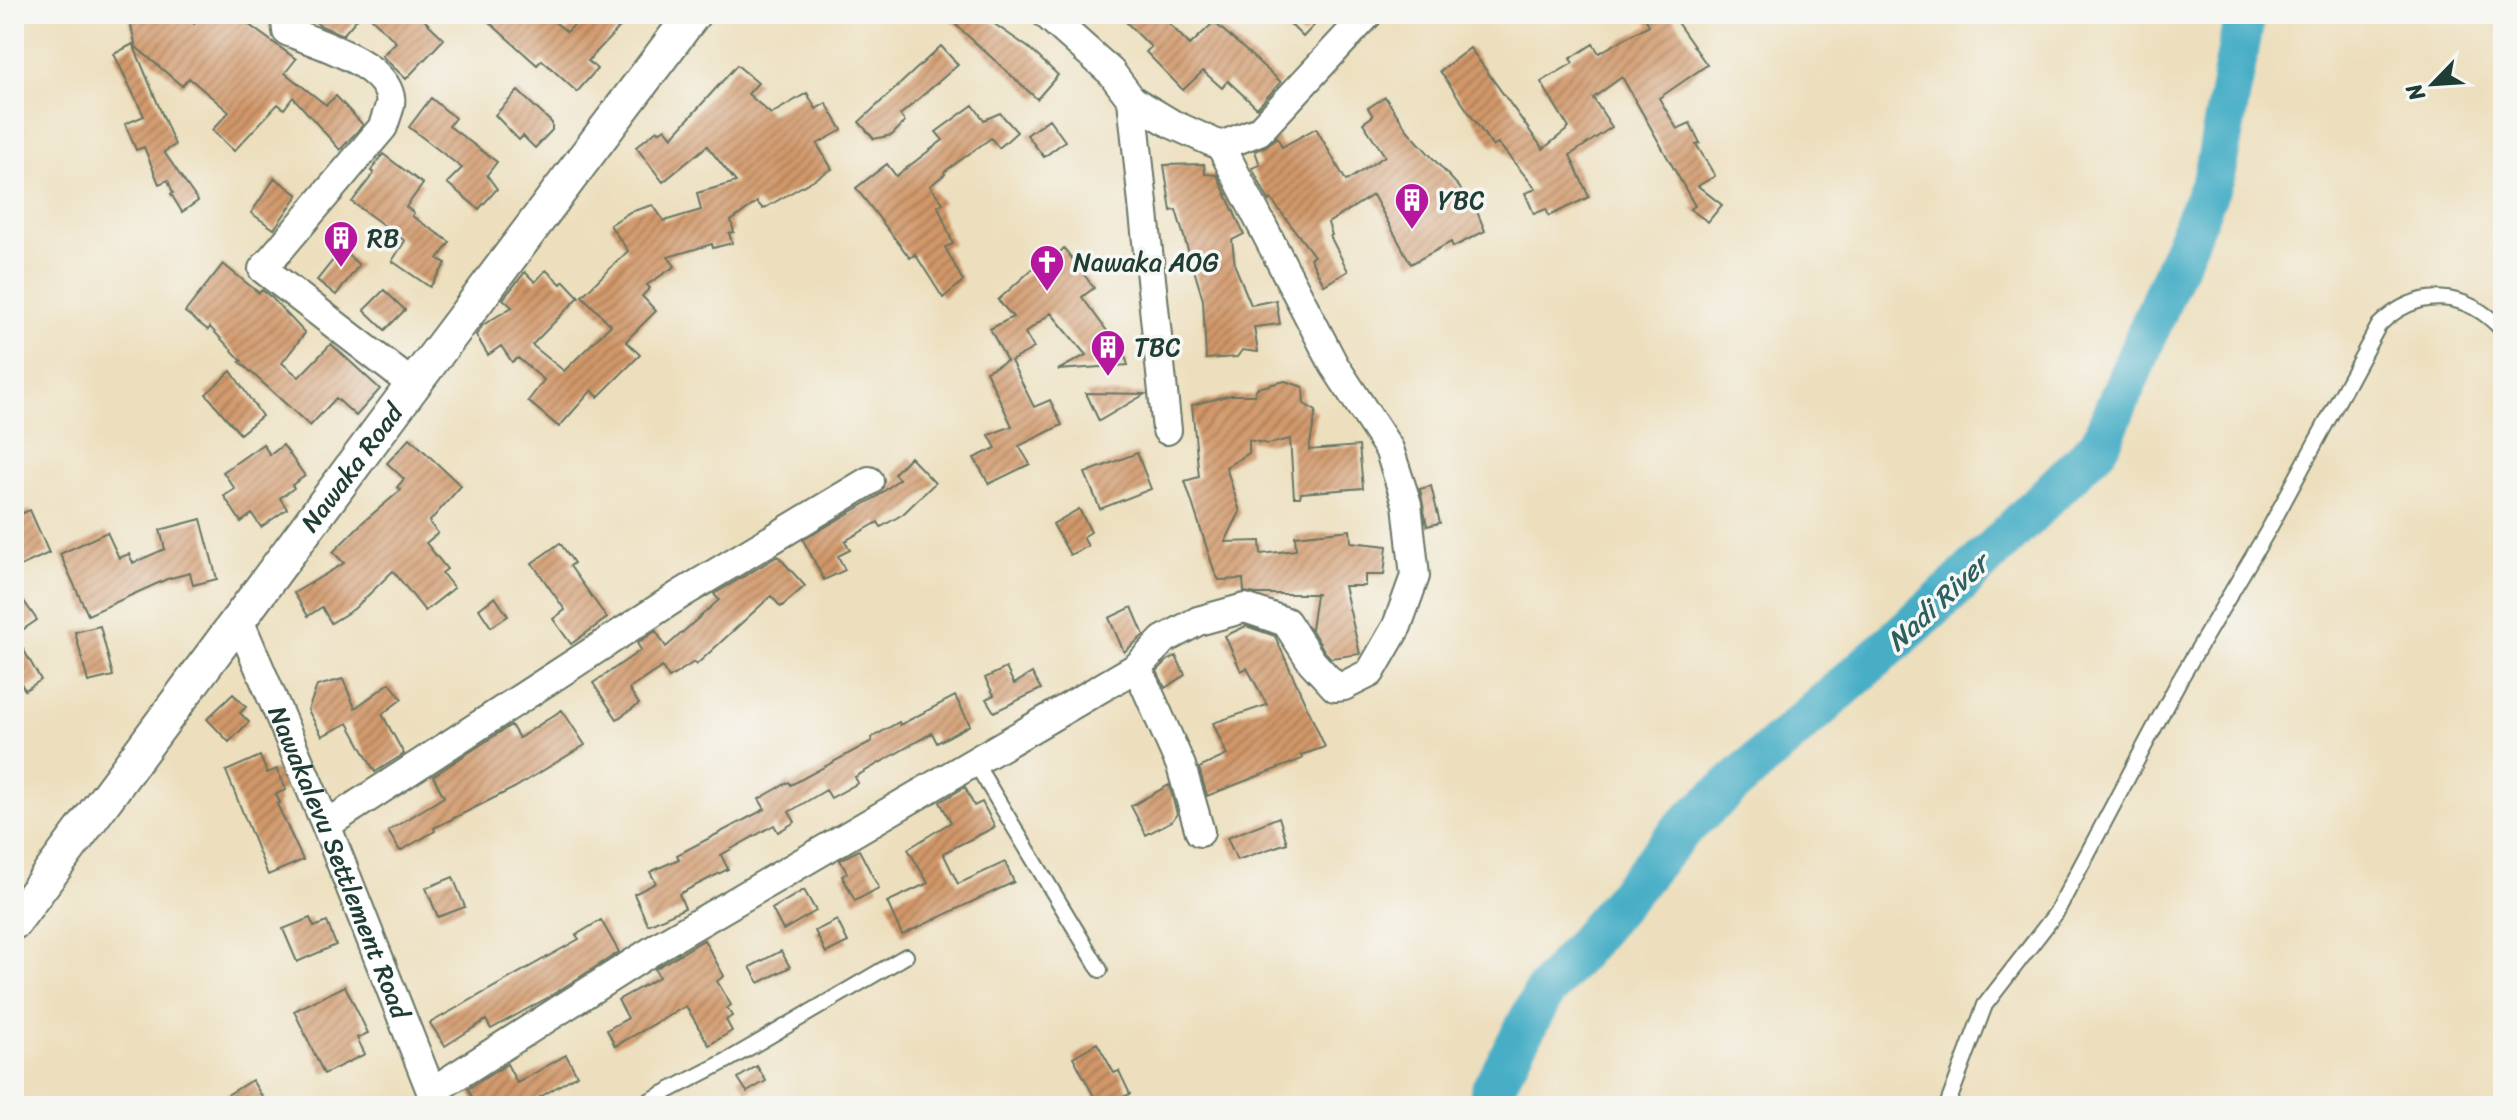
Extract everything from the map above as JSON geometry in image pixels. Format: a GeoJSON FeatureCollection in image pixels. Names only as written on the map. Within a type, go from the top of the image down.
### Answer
{"type":"FeatureCollection","features":[{"type":"Feature","properties":{"kind":"street"},"geometry":{"type":"LineString","coordinates":[[285,14],[287,31],[353,57],[385,82],[391,99],[383,127],[263,269],[413,385]]}},
{"type":"Feature","properties":{"kind":"street","name":"Nawaka Road"},"geometry":{"type":"LineString","coordinates":[[14,922],[693,14]]}},
{"type":"Feature","properties":{"kind":"street"},"geometry":{"type":"LineString","coordinates":[[434,1099],[666,942],[1137,667],[1163,640],[1198,621],[1245,608],[1286,622],[1312,662],[1335,687],[1344,686],[1370,673],[1397,626],[1415,576],[1407,504],[1389,449],[1334,365],[1221,146],[1172,124],[1132,100],[1111,72],[1046,14]]}},
{"type":"Feature","properties":{"kind":"street"},"geometry":{"type":"LineString","coordinates":[[1221,146],[1259,131],[1368,14]]}},
{"type":"Feature","properties":{"kind":"street"},"geometry":{"type":"LineString","coordinates":[[1132,100],[1138,132],[1167,430]]}},
{"type":"Feature","properties":{"kind":"street"},"geometry":{"type":"LineString","coordinates":[[326,825],[681,594],[869,481]]}},
{"type":"Feature","properties":{"kind":"street","name":"Nawakalevu Settlement Road"},"geometry":{"type":"LineString","coordinates":[[239,620],[326,825],[434,1099]]}},
{"type":"Feature","properties":{"kind":"street"},"geometry":{"type":"LineString","coordinates":[[1137,667],[1181,766],[1200,832]]}},
{"type":"Feature","properties":{"kind":"lane"},"geometry":{"type":"LineString","coordinates":[[1947,1106],[1985,1005],[2056,913],[2179,681],[2270,527],[2379,325],[2405,304],[2432,298],[2470,306],[2503,331]]}},
{"type":"Feature","properties":{"kind":"lane"},"geometry":{"type":"LineString","coordinates":[[974,761],[1100,970]]}},
{"type":"Feature","properties":{"kind":"lane"},"geometry":{"type":"LineString","coordinates":[[639,1106],[730,1059],[906,956]]}},
{"type":"Feature","properties":{"kind":"building"},"geometry":{"type":"Polygon","coordinates":[[[128,14],[184,14],[194,24],[203,14],[257,14],[248,24],[296,59],[285,73],[326,105],[336,96],[363,125],[340,150],[293,97],[284,109],[278,104],[234,151],[212,130],[229,112],[189,78],[182,86],[136,47],[128,14]]]}},
{"type":"Feature","properties":{"kind":"building"},"geometry":{"type":"Polygon","coordinates":[[[307,14],[361,14],[343,35],[319,25],[307,14]]]}},
{"type":"Feature","properties":{"kind":"building"},"geometry":{"type":"Polygon","coordinates":[[[367,14],[418,14],[444,39],[406,79],[382,56],[396,42],[367,14]]]}},
{"type":"Feature","properties":{"kind":"building"},"geometry":{"type":"Polygon","coordinates":[[[480,14],[545,14],[567,32],[586,14],[632,14],[588,61],[597,69],[577,92],[542,60],[537,65],[480,14]]]}},
{"type":"Feature","properties":{"kind":"building"},"geometry":{"type":"Polygon","coordinates":[[[944,14],[980,14],[1029,48],[1058,75],[1037,99],[944,14]]]}},
{"type":"Feature","properties":{"kind":"building"},"geometry":{"type":"Polygon","coordinates":[[[1118,14],[1160,14],[1190,45],[1214,22],[1281,82],[1257,108],[1228,81],[1222,88],[1203,71],[1183,90],[1146,52],[1151,47],[1118,14]]]}},
{"type":"Feature","properties":{"kind":"building"},"geometry":{"type":"Polygon","coordinates":[[[1280,14],[1325,14],[1303,37],[1280,14]]]}},
{"type":"Feature","properties":{"kind":"building"},"geometry":{"type":"Polygon","coordinates":[[[1643,14],[1671,14],[1707,65],[1659,98],[1677,129],[1690,123],[1700,143],[1696,144],[1715,176],[1698,186],[1722,205],[1708,222],[1690,209],[1695,206],[1622,77],[1593,98],[1612,127],[1570,155],[1589,197],[1549,216],[1546,209],[1534,214],[1525,193],[1536,189],[1498,143],[1493,147],[1440,71],[1470,48],[1543,149],[1569,128],[1541,82],[1573,63],[1570,59],[1593,44],[1599,53],[1649,25],[1643,14]]]}},
{"type":"Feature","properties":{"kind":"building"},"geometry":{"type":"Polygon","coordinates":[[[133,44],[175,145],[164,152],[198,201],[182,212],[171,194],[168,180],[159,184],[144,147],[136,150],[125,124],[144,116],[114,54],[133,44]]]}},
{"type":"Feature","properties":{"kind":"building"},"geometry":{"type":"Polygon","coordinates":[[[941,46],[958,65],[900,115],[905,122],[892,135],[874,139],[859,122],[941,46]]]}},
{"type":"Feature","properties":{"kind":"building"},"geometry":{"type":"Polygon","coordinates":[[[737,65],[758,83],[748,94],[771,114],[807,93],[816,109],[826,103],[842,130],[817,144],[832,169],[763,209],[757,202],[731,221],[734,232],[729,233],[732,243],[713,248],[712,244],[668,257],[675,266],[647,285],[650,288],[642,296],[656,311],[626,341],[640,355],[598,397],[592,390],[559,427],[528,401],[544,380],[518,358],[512,362],[501,346],[488,355],[476,335],[483,325],[512,307],[503,299],[525,272],[535,282],[546,270],[561,284],[564,281],[579,297],[532,345],[564,371],[611,325],[582,296],[628,251],[610,225],[630,212],[653,205],[664,221],[701,210],[697,193],[736,182],[707,146],[663,182],[636,147],[657,130],[659,132],[665,128],[672,137],[737,65]]]}},
{"type":"Feature","properties":{"kind":"building"},"geometry":{"type":"Polygon","coordinates":[[[518,91],[552,123],[552,130],[535,148],[523,136],[519,140],[495,115],[518,91]]]}},
{"type":"Feature","properties":{"kind":"building"},"geometry":{"type":"Polygon","coordinates":[[[1385,97],[1408,131],[1460,188],[1467,206],[1474,204],[1485,231],[1453,247],[1451,242],[1411,264],[1373,195],[1328,223],[1330,236],[1348,271],[1324,285],[1310,258],[1314,256],[1271,199],[1269,201],[1252,168],[1260,165],[1255,151],[1277,137],[1282,147],[1316,128],[1346,181],[1385,156],[1363,123],[1373,116],[1368,108],[1385,97]]]}},
{"type":"Feature","properties":{"kind":"building"},"geometry":{"type":"Polygon","coordinates":[[[431,98],[455,118],[449,126],[497,162],[487,175],[497,189],[479,209],[447,183],[462,168],[409,127],[431,98]]]}},
{"type":"Feature","properties":{"kind":"building"},"geometry":{"type":"Polygon","coordinates":[[[973,105],[984,120],[1000,113],[1017,132],[999,148],[991,138],[930,186],[943,203],[938,206],[953,244],[945,247],[963,281],[943,298],[915,254],[910,258],[856,188],[887,164],[896,176],[943,140],[936,132],[973,105]]]}},
{"type":"Feature","properties":{"kind":"building"},"geometry":{"type":"Polygon","coordinates":[[[1049,119],[1065,141],[1044,157],[1027,135],[1049,119]]]}},
{"type":"Feature","properties":{"kind":"building"},"geometry":{"type":"Polygon","coordinates":[[[383,154],[423,184],[406,207],[414,213],[412,216],[450,242],[438,259],[446,263],[430,287],[392,261],[405,241],[352,202],[374,173],[371,171],[383,154]]]}},
{"type":"Feature","properties":{"kind":"building"},"geometry":{"type":"Polygon","coordinates":[[[1204,164],[1205,174],[1217,175],[1244,234],[1232,240],[1235,266],[1251,305],[1276,300],[1280,324],[1254,327],[1258,352],[1242,350],[1237,357],[1206,359],[1203,300],[1176,210],[1171,211],[1164,165],[1204,164]]]}},
{"type":"Feature","properties":{"kind":"building"},"geometry":{"type":"Polygon","coordinates":[[[275,178],[298,195],[274,229],[251,213],[275,178]]]}},
{"type":"Feature","properties":{"kind":"building"},"geometry":{"type":"Polygon","coordinates":[[[1064,248],[1094,288],[1082,297],[1113,339],[1122,346],[1128,365],[1058,370],[1086,355],[1051,313],[1025,333],[1034,348],[1011,361],[1034,407],[1050,400],[1062,425],[1019,446],[1030,464],[989,484],[974,458],[996,448],[989,435],[1012,426],[986,371],[1007,361],[990,329],[1013,317],[998,300],[1038,264],[1045,267],[1064,248]]]}},
{"type":"Feature","properties":{"kind":"building","name":"RB"},"geometry":{"type":"Polygon","coordinates":[[[342,249],[359,265],[336,295],[317,280],[342,249]]]}},
{"type":"Feature","properties":{"kind":"building"},"geometry":{"type":"Polygon","coordinates":[[[223,264],[259,293],[262,290],[272,298],[305,333],[282,363],[299,377],[331,344],[380,389],[356,416],[336,398],[310,426],[240,362],[210,327],[208,330],[185,312],[223,264]]]}},
{"type":"Feature","properties":{"kind":"building"},"geometry":{"type":"Polygon","coordinates":[[[384,290],[405,310],[385,330],[364,310],[384,290]]]}},
{"type":"Feature","properties":{"kind":"building"},"geometry":{"type":"Polygon","coordinates":[[[231,371],[262,416],[240,434],[206,394],[231,371]]]}},
{"type":"Feature","properties":{"kind":"building"},"geometry":{"type":"Polygon","coordinates":[[[1285,381],[1303,387],[1304,404],[1316,411],[1309,450],[1359,446],[1363,488],[1301,493],[1300,497],[1294,497],[1290,439],[1268,444],[1249,440],[1249,453],[1226,467],[1240,512],[1225,542],[1260,541],[1261,554],[1296,550],[1295,536],[1350,530],[1351,542],[1387,546],[1384,575],[1365,575],[1365,586],[1344,586],[1360,654],[1331,658],[1325,652],[1311,629],[1318,594],[1256,594],[1244,592],[1243,579],[1219,580],[1185,481],[1199,477],[1192,405],[1231,395],[1254,395],[1257,388],[1285,381]]]}},
{"type":"Feature","properties":{"kind":"building"},"geometry":{"type":"Polygon","coordinates":[[[1086,393],[1145,394],[1099,421],[1086,393]]]}},
{"type":"Feature","properties":{"kind":"building"},"geometry":{"type":"Polygon","coordinates":[[[410,438],[461,486],[429,522],[438,533],[426,543],[447,569],[442,573],[454,588],[425,611],[393,571],[354,609],[331,623],[322,607],[308,616],[294,593],[344,563],[333,552],[401,490],[397,487],[404,479],[387,463],[410,438]]]}},
{"type":"Feature","properties":{"kind":"building"},"geometry":{"type":"Polygon","coordinates":[[[263,444],[270,455],[283,445],[305,476],[280,498],[287,509],[261,527],[252,514],[241,522],[224,496],[235,489],[223,472],[263,444]]]}},
{"type":"Feature","properties":{"kind":"building"},"geometry":{"type":"Polygon","coordinates":[[[1137,453],[1151,489],[1100,509],[1085,473],[1137,453]]]}},
{"type":"Feature","properties":{"kind":"building"},"geometry":{"type":"Polygon","coordinates":[[[910,457],[935,483],[903,514],[881,527],[878,522],[845,541],[850,550],[838,556],[845,570],[824,580],[803,540],[878,496],[899,479],[894,474],[910,457]]]}},
{"type":"Feature","properties":{"kind":"building"},"geometry":{"type":"Polygon","coordinates":[[[1431,486],[1440,523],[1427,526],[1420,489],[1431,486]]]}},
{"type":"Feature","properties":{"kind":"building"},"geometry":{"type":"Polygon","coordinates":[[[1079,509],[1091,532],[1083,537],[1088,546],[1070,555],[1053,524],[1079,509]]]}},
{"type":"Feature","properties":{"kind":"building"},"geometry":{"type":"Polygon","coordinates":[[[30,510],[49,553],[14,569],[14,517],[30,510]]]}},
{"type":"Feature","properties":{"kind":"building"},"geometry":{"type":"Polygon","coordinates":[[[201,519],[217,579],[193,585],[190,573],[167,579],[88,615],[60,554],[107,532],[119,558],[129,554],[133,563],[165,549],[160,530],[201,519]]]}},
{"type":"Feature","properties":{"kind":"building"},"geometry":{"type":"Polygon","coordinates":[[[560,543],[574,563],[570,566],[607,618],[571,644],[553,619],[565,610],[532,563],[560,543]]]}},
{"type":"Feature","properties":{"kind":"building"},"geometry":{"type":"Polygon","coordinates":[[[778,556],[805,586],[781,607],[771,596],[696,665],[694,662],[669,678],[662,667],[629,689],[639,704],[617,719],[593,683],[641,650],[637,643],[656,631],[666,647],[719,600],[714,594],[778,556]]]}},
{"type":"Feature","properties":{"kind":"building"},"geometry":{"type":"Polygon","coordinates":[[[14,587],[37,620],[15,635],[41,680],[25,690],[14,672],[14,587]]]}},
{"type":"Feature","properties":{"kind":"building"},"geometry":{"type":"Polygon","coordinates":[[[495,597],[508,616],[491,627],[479,609],[495,597]]]}},
{"type":"Feature","properties":{"kind":"building"},"geometry":{"type":"Polygon","coordinates":[[[1132,607],[1144,635],[1124,652],[1109,618],[1132,607]]]}},
{"type":"Feature","properties":{"kind":"building"},"geometry":{"type":"Polygon","coordinates":[[[100,626],[113,676],[88,682],[75,632],[100,626]]]}},
{"type":"Feature","properties":{"kind":"building"},"geometry":{"type":"Polygon","coordinates":[[[1246,626],[1275,636],[1325,747],[1207,796],[1199,768],[1227,755],[1213,723],[1267,705],[1247,668],[1241,671],[1225,636],[1246,626]]]}},
{"type":"Feature","properties":{"kind":"building"},"geometry":{"type":"Polygon","coordinates":[[[1176,656],[1185,675],[1165,688],[1157,671],[1176,656]]]}},
{"type":"Feature","properties":{"kind":"building"},"geometry":{"type":"Polygon","coordinates":[[[1006,668],[1014,684],[1032,673],[1041,689],[994,712],[986,699],[994,695],[985,678],[1006,668]]]}},
{"type":"Feature","properties":{"kind":"building"},"geometry":{"type":"Polygon","coordinates":[[[343,679],[355,708],[390,683],[402,699],[382,714],[404,754],[375,772],[348,723],[322,736],[308,710],[317,686],[343,679]]]}},
{"type":"Feature","properties":{"kind":"building"},"geometry":{"type":"Polygon","coordinates":[[[233,694],[246,707],[240,713],[249,722],[229,742],[207,719],[233,694]]]}},
{"type":"Feature","properties":{"kind":"building"},"geometry":{"type":"Polygon","coordinates":[[[955,696],[970,725],[937,743],[932,733],[855,777],[858,783],[831,798],[826,790],[789,812],[795,822],[778,832],[774,825],[721,855],[728,869],[679,894],[685,908],[648,925],[634,894],[656,883],[650,872],[679,859],[677,855],[765,809],[759,799],[872,741],[871,738],[899,722],[900,725],[955,696]]]}},
{"type":"Feature","properties":{"kind":"building"},"geometry":{"type":"Polygon","coordinates":[[[562,710],[585,745],[514,788],[434,828],[435,831],[400,851],[388,831],[444,797],[433,776],[511,725],[519,738],[562,710]]]}},
{"type":"Feature","properties":{"kind":"building"},"geometry":{"type":"Polygon","coordinates":[[[260,756],[267,773],[277,769],[286,790],[276,794],[280,803],[277,804],[303,860],[268,875],[226,771],[260,756]]]}},
{"type":"Feature","properties":{"kind":"building"},"geometry":{"type":"Polygon","coordinates":[[[1169,785],[1177,814],[1172,821],[1146,835],[1131,806],[1169,785]]]}},
{"type":"Feature","properties":{"kind":"building"},"geometry":{"type":"Polygon","coordinates":[[[965,787],[974,806],[982,802],[995,827],[943,853],[958,884],[1005,862],[1014,882],[902,935],[887,902],[928,883],[908,849],[951,822],[940,802],[965,787]]]}},
{"type":"Feature","properties":{"kind":"building"},"geometry":{"type":"Polygon","coordinates":[[[1279,817],[1287,843],[1237,860],[1227,838],[1279,817]]]}},
{"type":"Feature","properties":{"kind":"building"},"geometry":{"type":"Polygon","coordinates":[[[859,850],[879,888],[855,901],[842,876],[847,873],[840,860],[859,850]]]}},
{"type":"Feature","properties":{"kind":"building"},"geometry":{"type":"Polygon","coordinates":[[[453,877],[465,907],[438,917],[426,888],[453,877]]]}},
{"type":"Feature","properties":{"kind":"building"},"geometry":{"type":"Polygon","coordinates":[[[804,890],[816,911],[783,930],[772,909],[804,890]]]}},
{"type":"Feature","properties":{"kind":"building"},"geometry":{"type":"Polygon","coordinates":[[[310,918],[314,927],[327,922],[336,945],[297,962],[283,929],[310,918]]]}},
{"type":"Feature","properties":{"kind":"building"},"geometry":{"type":"Polygon","coordinates":[[[601,920],[619,952],[491,1029],[486,1020],[445,1046],[430,1023],[579,939],[576,935],[601,920]]]}},
{"type":"Feature","properties":{"kind":"building"},"geometry":{"type":"Polygon","coordinates":[[[837,920],[848,942],[826,953],[815,931],[837,920]]]}},
{"type":"Feature","properties":{"kind":"building"},"geometry":{"type":"Polygon","coordinates":[[[704,940],[724,976],[717,981],[731,1005],[727,1008],[732,1016],[726,1020],[732,1031],[709,1045],[686,1006],[615,1046],[607,1030],[628,1018],[618,1000],[659,977],[655,969],[704,940]]]}},
{"type":"Feature","properties":{"kind":"building"},"geometry":{"type":"Polygon","coordinates":[[[781,951],[790,967],[759,983],[750,967],[781,951]]]}},
{"type":"Feature","properties":{"kind":"building"},"geometry":{"type":"Polygon","coordinates":[[[345,986],[368,1033],[357,1038],[365,1054],[324,1074],[294,1011],[345,986]]]}},
{"type":"Feature","properties":{"kind":"building"},"geometry":{"type":"Polygon","coordinates":[[[1097,1043],[1114,1073],[1119,1071],[1130,1094],[1104,1106],[1099,1106],[1073,1057],[1097,1043]]]}},
{"type":"Feature","properties":{"kind":"building"},"geometry":{"type":"Polygon","coordinates":[[[566,1055],[577,1075],[525,1106],[476,1106],[468,1089],[507,1064],[517,1083],[566,1055]]]}},
{"type":"Feature","properties":{"kind":"building"},"geometry":{"type":"Polygon","coordinates":[[[757,1066],[766,1081],[747,1092],[738,1078],[757,1066]]]}},
{"type":"Feature","properties":{"kind":"building"},"geometry":{"type":"Polygon","coordinates":[[[252,1080],[268,1106],[209,1106],[252,1080]]]}},
{"type":"Feature","properties":{"kind":"waterway","name":"Nadi River"},"geometry":{"type":"LineString","coordinates":[[1500,1106],[1491,1091],[1544,993],[1681,830],[1958,585],[2100,444],[2214,177],[2245,14]]}},
{"type":"Feature","properties":{"kind":"place","name":"YBC"},"geometry":{"type":"Point","coordinates":[1412,231]}},
{"type":"Feature","properties":{"kind":"place","name":"RB"},"geometry":{"type":"Point","coordinates":[341,269]}},
{"type":"Feature","properties":{"kind":"place","name":"Nawaka AOG"},"geometry":{"type":"Point","coordinates":[1047,293]}},
{"type":"Feature","properties":{"kind":"place","name":"TBC"},"geometry":{"type":"Point","coordinates":[1108,378]}}]}
